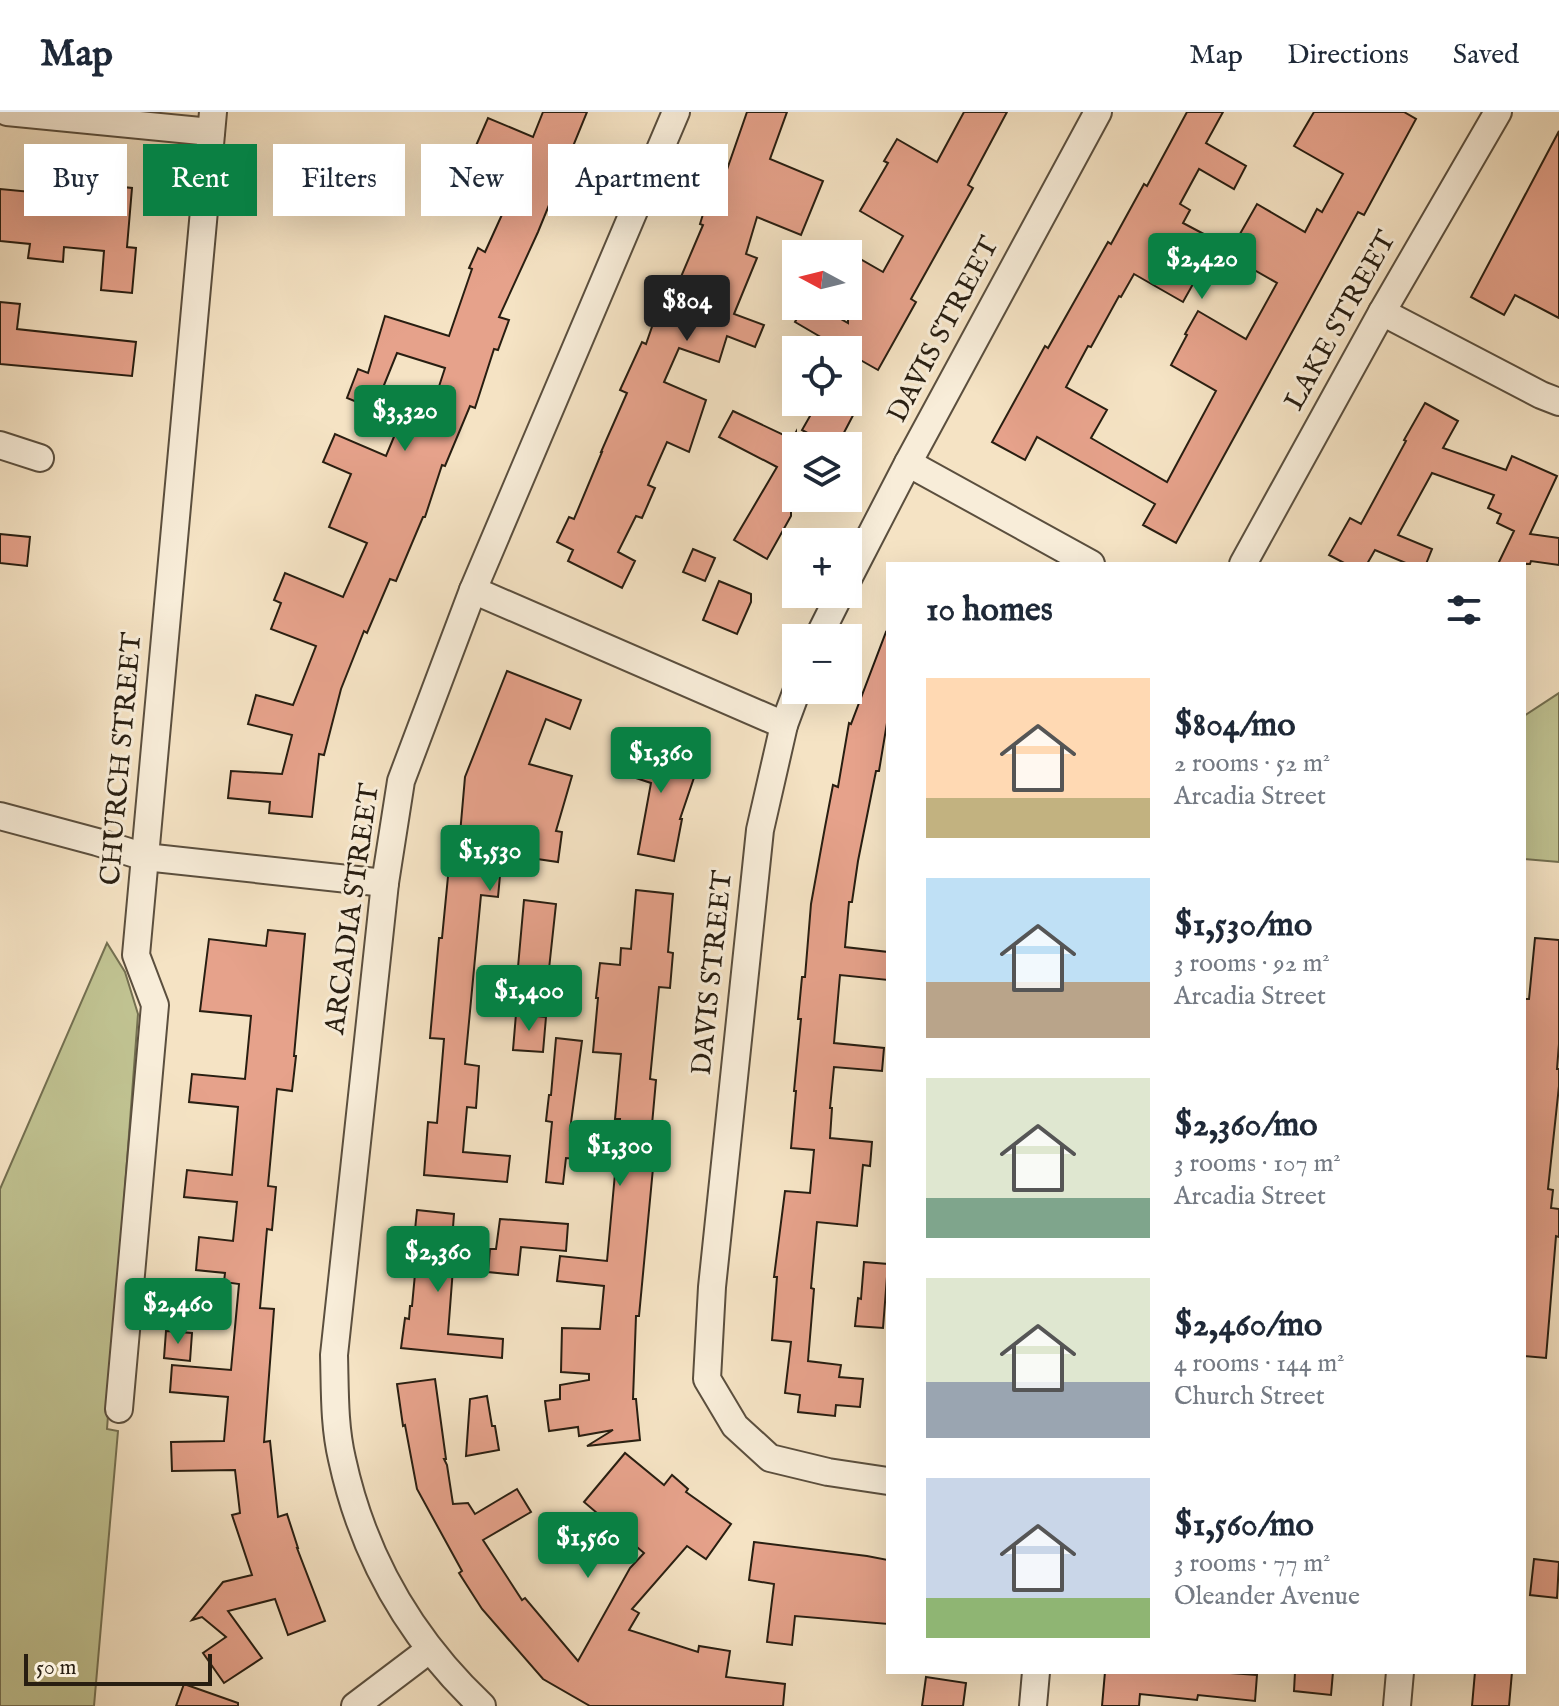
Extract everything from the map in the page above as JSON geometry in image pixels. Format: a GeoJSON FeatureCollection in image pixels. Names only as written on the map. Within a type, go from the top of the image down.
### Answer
{"type":"FeatureCollection","features":[{"type":"Feature","properties":{"kind":"street"},"geometry":{"type":"LineString","coordinates":[[7,112],[212,122]]}},
{"type":"Feature","properties":{"kind":"street","name":"ARCADIA STREET"},"geometry":{"type":"LineString","coordinates":[[482,1706],[429,1650],[394,1598],[355,1509],[341,1458],[334,1355],[385,883],[401,781],[473,590],[676,112]]}},
{"type":"Feature","properties":{"kind":"street","name":"DAVIS STREET"},"geometry":{"type":"LineString","coordinates":[[862,552],[1098,112]]}},
{"type":"Feature","properties":{"kind":"street","name":"LAKE STREET"},"geometry":{"type":"LineString","coordinates":[[1244,562],[1382,312],[1498,112]]}},
{"type":"Feature","properties":{"kind":"street","name":"CHURCH STREET"},"geometry":{"type":"LineString","coordinates":[[119,1409],[155,1005],[136,955],[212,122]]}},
{"type":"Feature","properties":{"kind":"street"},"geometry":{"type":"LineString","coordinates":[[1382,312],[1559,402]]}},
{"type":"Feature","properties":{"kind":"street"},"geometry":{"type":"LineString","coordinates":[[0,445],[40,458]]}},
{"type":"Feature","properties":{"kind":"street"},"geometry":{"type":"LineString","coordinates":[[908,463],[1087,562]]}},
{"type":"Feature","properties":{"kind":"street"},"geometry":{"type":"LineString","coordinates":[[473,590],[784,725]]}},
{"type":"Feature","properties":{"kind":"street","name":"DAVIS STREET"},"geometry":{"type":"LineString","coordinates":[[792,704],[784,725],[760,830],[712,1287],[707,1379],[735,1426],[770,1458],[828,1472],[886,1481]]}},
{"type":"Feature","properties":{"kind":"street"},"geometry":{"type":"LineString","coordinates":[[0,816],[145,857],[385,883]]}},
{"type":"Feature","properties":{"kind":"street"},"geometry":{"type":"LineString","coordinates":[[355,1706],[429,1650]]}},
{"type":"Feature","properties":{"kind":"street"},"geometry":{"type":"LineString","coordinates":[[1033,1706],[1036,1674]]}},
{"type":"Feature","properties":{"kind":"street"},"geometry":{"type":"LineString","coordinates":[[1397,1706],[1400,1674]]}},
{"type":"Feature","properties":{"kind":"green space"},"geometry":{"type":"Polygon","coordinates":[[[1559,693],[1559,862],[1526,859],[1526,715],[1559,693]]]}},
{"type":"Feature","properties":{"kind":"green space"},"geometry":{"type":"Polygon","coordinates":[[[107,943],[125,972],[138,1014],[107,1429],[118,1431],[94,1706],[0,1706],[0,1189],[107,943]]]}},
{"type":"Feature","properties":{"kind":"building"},"geometry":{"type":"Polygon","coordinates":[[[543,112],[587,112],[574,144],[548,144],[548,208],[499,317],[509,320],[498,350],[494,349],[475,408],[470,406],[445,466],[442,465],[425,517],[396,581],[390,579],[367,633],[364,631],[341,689],[324,755],[319,754],[312,817],[269,813],[270,802],[228,798],[231,771],[282,774],[292,735],[248,724],[256,695],[293,705],[316,646],[271,629],[281,603],[274,600],[285,573],[343,597],[367,543],[329,527],[351,474],[323,462],[335,434],[386,456],[401,420],[347,398],[358,369],[368,373],[385,316],[449,336],[478,248],[485,252],[501,216],[532,216],[532,144],[477,144],[488,118],[533,137],[543,112]],[[397,353],[382,390],[431,411],[445,368],[397,353]]]}},
{"type":"Feature","properties":{"kind":"building"},"geometry":{"type":"Polygon","coordinates":[[[747,112],[787,112],[770,159],[823,181],[801,235],[757,217],[746,254],[757,258],[734,314],[764,325],[755,347],[727,336],[719,362],[679,348],[664,382],[706,400],[689,452],[667,442],[648,485],[655,488],[642,518],[636,516],[618,552],[635,561],[622,588],[568,561],[573,550],[557,542],[569,517],[574,519],[627,393],[620,390],[642,342],[646,344],[663,295],[672,298],[703,225],[700,224],[702,216],[728,216],[728,167],[747,112]]]}},
{"type":"Feature","properties":{"kind":"building"},"geometry":{"type":"Polygon","coordinates":[[[964,112],[1007,112],[968,185],[973,188],[911,299],[916,302],[878,370],[862,361],[862,336],[819,336],[795,322],[843,320],[848,323],[848,320],[862,320],[862,260],[883,272],[903,236],[860,211],[888,163],[884,161],[897,139],[937,162],[964,112]]]}},
{"type":"Feature","properties":{"kind":"building"},"geometry":{"type":"Polygon","coordinates":[[[1187,112],[1223,112],[1206,143],[1246,166],[1234,189],[1199,169],[1180,204],[1190,210],[1183,223],[1217,241],[1183,302],[1134,274],[1066,387],[1107,410],[1091,438],[1167,482],[1216,391],[1171,365],[1185,334],[1198,311],[1246,339],[1277,283],[1228,255],[1257,204],[1305,232],[1317,209],[1322,212],[1343,174],[1294,146],[1314,112],[1404,112],[1416,119],[1364,215],[1358,212],[1176,543],[1143,525],[1155,504],[1037,437],[1025,460],[992,442],[1045,346],[1048,348],[1144,184],[1147,186],[1187,112]]]}},
{"type":"Feature","properties":{"kind":"building"},"geometry":{"type":"Polygon","coordinates":[[[1559,131],[1559,318],[1515,295],[1504,315],[1471,297],[1559,131]]]}},
{"type":"Feature","properties":{"kind":"building"},"geometry":{"type":"Polygon","coordinates":[[[127,187],[132,188],[127,247],[136,248],[132,293],[101,290],[104,251],[64,247],[63,262],[28,258],[30,244],[0,241],[0,189],[24,191],[24,216],[127,216],[127,187]]]}},
{"type":"Feature","properties":{"kind":"building"},"geometry":{"type":"Polygon","coordinates":[[[0,302],[20,304],[17,329],[136,342],[132,376],[0,364],[0,302]]]}},
{"type":"Feature","properties":{"kind":"building"},"geometry":{"type":"Polygon","coordinates":[[[1425,403],[1458,421],[1443,448],[1506,470],[1512,456],[1557,476],[1530,534],[1559,538],[1559,565],[1531,561],[1530,564],[1499,562],[1514,531],[1497,523],[1501,514],[1488,508],[1494,495],[1432,473],[1398,535],[1432,549],[1427,562],[1403,562],[1375,550],[1368,562],[1342,562],[1329,555],[1350,518],[1361,524],[1425,403]]]}},
{"type":"Feature","properties":{"kind":"building"},"geometry":{"type":"Polygon","coordinates":[[[733,411],[782,434],[782,512],[791,512],[791,516],[767,559],[734,540],[777,467],[719,437],[733,411]]]}},
{"type":"Feature","properties":{"kind":"building"},"geometry":{"type":"Polygon","coordinates":[[[810,416],[853,416],[844,432],[802,430],[810,416]]]}},
{"type":"Feature","properties":{"kind":"building"},"geometry":{"type":"Polygon","coordinates":[[[0,534],[30,537],[27,566],[0,563],[0,534]]]}},
{"type":"Feature","properties":{"kind":"building"},"geometry":{"type":"Polygon","coordinates":[[[693,549],[715,558],[705,581],[683,572],[693,549]]]}},
{"type":"Feature","properties":{"kind":"building"},"geometry":{"type":"Polygon","coordinates":[[[719,581],[751,594],[751,602],[737,634],[703,620],[719,581]]]}},
{"type":"Feature","properties":{"kind":"building"},"geometry":{"type":"Polygon","coordinates":[[[886,632],[886,729],[852,902],[849,902],[845,947],[886,952],[886,980],[840,975],[834,1043],[884,1048],[882,1071],[834,1067],[830,1138],[872,1142],[870,1166],[863,1165],[857,1226],[817,1222],[811,1288],[814,1289],[808,1361],[841,1365],[839,1377],[863,1379],[860,1407],[836,1405],[835,1416],[798,1412],[800,1395],[785,1393],[791,1342],[772,1340],[777,1277],[774,1277],[785,1191],[810,1193],[814,1150],[791,1148],[801,1019],[798,1019],[811,904],[833,785],[838,787],[849,723],[859,704],[862,704],[862,695],[886,632]]]}},
{"type":"Feature","properties":{"kind":"building"},"geometry":{"type":"Polygon","coordinates":[[[507,671],[581,700],[570,729],[546,719],[529,764],[572,776],[556,831],[562,832],[558,862],[502,854],[498,897],[481,895],[465,1064],[479,1066],[476,1108],[467,1107],[463,1152],[510,1156],[507,1182],[424,1175],[428,1122],[437,1123],[444,1039],[430,1038],[450,856],[458,857],[465,777],[507,671]]]}},
{"type":"Feature","properties":{"kind":"building"},"geometry":{"type":"Polygon","coordinates":[[[628,742],[658,752],[660,746],[700,760],[680,819],[674,861],[638,854],[651,783],[618,772],[628,742]]]}},
{"type":"Feature","properties":{"kind":"building"},"geometry":{"type":"Polygon","coordinates":[[[636,890],[673,894],[668,952],[673,953],[670,988],[659,987],[650,1079],[656,1080],[650,1147],[655,1147],[639,1316],[636,1316],[633,1399],[636,1399],[640,1440],[587,1446],[613,1430],[579,1436],[578,1427],[549,1431],[545,1401],[560,1399],[560,1385],[589,1380],[589,1374],[561,1372],[562,1328],[600,1329],[604,1286],[557,1281],[560,1256],[607,1261],[620,1119],[615,1119],[621,1054],[593,1052],[596,998],[600,963],[620,965],[621,948],[631,949],[636,890]]]}},
{"type":"Feature","properties":{"kind":"building"},"geometry":{"type":"Polygon","coordinates":[[[524,900],[556,904],[549,969],[518,967],[524,900]]]}},
{"type":"Feature","properties":{"kind":"building"},"geometry":{"type":"Polygon","coordinates":[[[268,930],[305,934],[292,1091],[277,1089],[268,1186],[276,1187],[272,1230],[267,1229],[260,1308],[274,1309],[264,1442],[270,1441],[278,1517],[287,1514],[325,1621],[288,1635],[275,1599],[228,1611],[262,1658],[224,1683],[203,1653],[226,1637],[202,1617],[192,1620],[223,1582],[252,1575],[232,1515],[240,1513],[235,1470],[172,1471],[171,1442],[224,1441],[228,1397],[170,1392],[172,1365],[231,1370],[239,1284],[224,1282],[225,1273],[196,1270],[199,1237],[233,1241],[237,1202],[184,1197],[187,1170],[232,1175],[238,1107],[189,1102],[192,1074],[245,1079],[251,1016],[200,1011],[209,939],[266,946],[268,930]]]}},
{"type":"Feature","properties":{"kind":"building"},"geometry":{"type":"Polygon","coordinates":[[[1535,938],[1559,940],[1559,1086],[1548,1189],[1553,1190],[1551,1208],[1559,1209],[1559,1237],[1556,1236],[1546,1358],[1526,1356],[1526,999],[1529,999],[1535,938]]]}},
{"type":"Feature","properties":{"kind":"building"},"geometry":{"type":"Polygon","coordinates":[[[516,1014],[546,1017],[543,1052],[513,1050],[516,1014]]]}},
{"type":"Feature","properties":{"kind":"building"},"geometry":{"type":"Polygon","coordinates":[[[556,1038],[582,1041],[570,1130],[580,1131],[577,1159],[566,1158],[563,1184],[546,1182],[552,1122],[546,1121],[556,1038]]]}},
{"type":"Feature","properties":{"kind":"building"},"geometry":{"type":"Polygon","coordinates":[[[417,1210],[454,1214],[448,1334],[503,1339],[502,1358],[401,1348],[405,1318],[409,1319],[412,1306],[419,1231],[415,1230],[417,1210]]]}},
{"type":"Feature","properties":{"kind":"building"},"geometry":{"type":"Polygon","coordinates":[[[500,1219],[568,1224],[566,1251],[521,1247],[518,1275],[488,1272],[490,1249],[496,1249],[500,1219]]]}},
{"type":"Feature","properties":{"kind":"building"},"geometry":{"type":"Polygon","coordinates":[[[864,1262],[886,1264],[883,1328],[855,1326],[858,1298],[861,1299],[864,1262]]]}},
{"type":"Feature","properties":{"kind":"building"},"geometry":{"type":"Polygon","coordinates":[[[166,1331],[192,1333],[190,1361],[164,1358],[166,1331]]]}},
{"type":"Feature","properties":{"kind":"building"},"geometry":{"type":"Polygon","coordinates":[[[435,1379],[444,1459],[453,1504],[468,1503],[475,1514],[517,1489],[531,1512],[483,1540],[522,1600],[525,1598],[578,1661],[630,1568],[644,1553],[584,1502],[625,1453],[664,1485],[672,1475],[688,1489],[686,1492],[731,1524],[706,1559],[687,1546],[632,1609],[639,1613],[629,1630],[698,1652],[699,1646],[730,1651],[726,1677],[785,1684],[783,1706],[590,1706],[543,1679],[482,1609],[459,1573],[462,1571],[417,1489],[397,1384],[435,1379]]]}},
{"type":"Feature","properties":{"kind":"building"},"geometry":{"type":"Polygon","coordinates":[[[487,1396],[499,1450],[466,1456],[470,1399],[487,1396]]]}},
{"type":"Feature","properties":{"kind":"building"},"geometry":{"type":"Polygon","coordinates":[[[754,1542],[886,1560],[886,1624],[795,1616],[792,1645],[767,1642],[774,1584],[749,1580],[754,1542]]]}},
{"type":"Feature","properties":{"kind":"building"},"geometry":{"type":"Polygon","coordinates":[[[1534,1559],[1559,1562],[1557,1598],[1530,1595],[1534,1559]]]}},
{"type":"Feature","properties":{"kind":"building"},"geometry":{"type":"Polygon","coordinates":[[[1105,1674],[1257,1675],[1255,1701],[1198,1695],[1197,1700],[1140,1694],[1139,1706],[1102,1706],[1105,1674]]]}},
{"type":"Feature","properties":{"kind":"building"},"geometry":{"type":"Polygon","coordinates":[[[1295,1674],[1333,1674],[1331,1695],[1294,1691],[1295,1674]]]}},
{"type":"Feature","properties":{"kind":"building"},"geometry":{"type":"Polygon","coordinates":[[[1475,1674],[1512,1674],[1509,1706],[1472,1706],[1475,1674]]]}},
{"type":"Feature","properties":{"kind":"building"},"geometry":{"type":"Polygon","coordinates":[[[926,1677],[966,1683],[963,1706],[922,1706],[926,1677]]]}},
{"type":"Feature","properties":{"kind":"building"},"geometry":{"type":"Polygon","coordinates":[[[184,1684],[238,1703],[238,1706],[176,1706],[184,1684]]]}}]}
